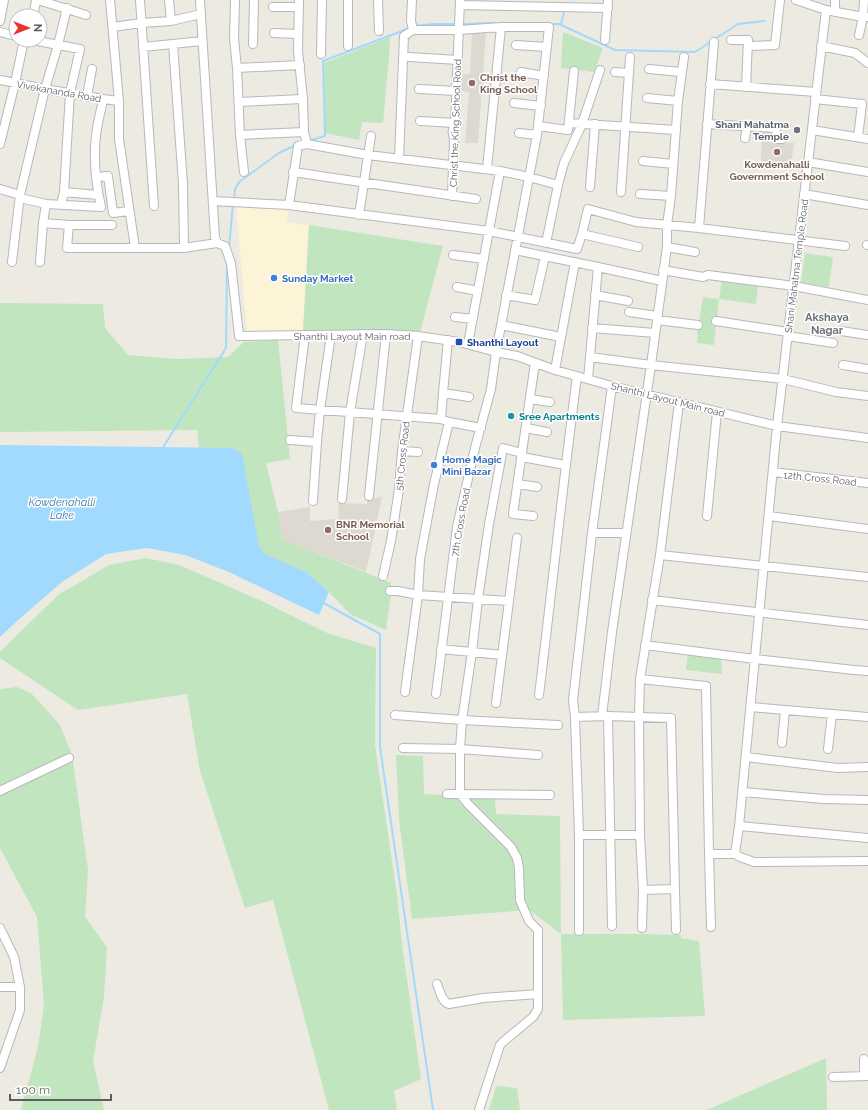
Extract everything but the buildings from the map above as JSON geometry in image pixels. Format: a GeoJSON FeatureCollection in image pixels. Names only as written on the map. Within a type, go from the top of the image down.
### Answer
{"type":"FeatureCollection","features":[{"type":"Feature","properties":{"kind":"street"},"geometry":{"type":"LineString","coordinates":[[0,20],[4,0]]}},
{"type":"Feature","properties":{"kind":"street"},"geometry":{"type":"LineString","coordinates":[[37,0],[86,15]]}},
{"type":"Feature","properties":{"kind":"street"},"geometry":{"type":"LineString","coordinates":[[110,0],[119,100],[119,139],[135,248]]}},
{"type":"Feature","properties":{"kind":"street"},"geometry":{"type":"LineString","coordinates":[[140,0],[154,206]]}},
{"type":"Feature","properties":{"kind":"street"},"geometry":{"type":"LineString","coordinates":[[169,0],[171,21]]}},
{"type":"Feature","properties":{"kind":"street"},"geometry":{"type":"LineString","coordinates":[[69,225],[67,248],[184,248],[217,243],[215,237],[200,0]]}},
{"type":"Feature","properties":{"kind":"street"},"geometry":{"type":"LineString","coordinates":[[235,0],[234,39],[240,135],[244,172]]}},
{"type":"Feature","properties":{"kind":"street"},"geometry":{"type":"LineString","coordinates":[[253,44],[254,0]]}},
{"type":"Feature","properties":{"kind":"street"},"geometry":{"type":"LineString","coordinates":[[321,54],[322,0]]}},
{"type":"Feature","properties":{"kind":"street"},"geometry":{"type":"LineString","coordinates":[[348,0],[348,46]]}},
{"type":"Feature","properties":{"kind":"street"},"geometry":{"type":"LineString","coordinates":[[378,0],[379,31]]}},
{"type":"Feature","properties":{"kind":"street"},"geometry":{"type":"LineString","coordinates":[[412,0],[413,30]]}},
{"type":"Feature","properties":{"kind":"street"},"geometry":{"type":"LineString","coordinates":[[748,46],[775,45],[780,0]]}},
{"type":"Feature","properties":{"kind":"street"},"geometry":{"type":"LineString","coordinates":[[796,0],[826,10],[865,17]]}},
{"type":"Feature","properties":{"kind":"street"},"geometry":{"type":"LineString","coordinates":[[835,0],[835,12]]}},
{"type":"Feature","properties":{"kind":"street"},"geometry":{"type":"LineString","coordinates":[[859,35],[865,17],[864,0]]}},
{"type":"Feature","properties":{"kind":"street"},"geometry":{"type":"LineString","coordinates":[[460,2],[608,4],[604,40]]}},
{"type":"Feature","properties":{"kind":"street","name":"Christ the King School Road"},"geometry":{"type":"LineString","coordinates":[[452,196],[454,140],[452,135],[455,123],[460,2]]}},
{"type":"Feature","properties":{"kind":"street"},"geometry":{"type":"LineString","coordinates":[[273,7],[300,4],[298,51],[303,99],[304,132],[307,144]]}},
{"type":"Feature","properties":{"kind":"street"},"geometry":{"type":"LineString","coordinates":[[12,262],[20,196],[45,89],[67,8]]}},
{"type":"Feature","properties":{"kind":"street","name":"Shani Mahatma Temple Road"},"geometry":{"type":"LineString","coordinates":[[735,854],[740,826],[777,426],[826,10]]}},
{"type":"Feature","properties":{"kind":"street"},"geometry":{"type":"LineString","coordinates":[[113,27],[171,21],[201,14]]}},
{"type":"Feature","properties":{"kind":"street"},"geometry":{"type":"LineString","coordinates":[[398,158],[404,36],[413,30],[459,24],[501,27],[487,169]]}},
{"type":"Feature","properties":{"kind":"street","name":"7th Cross Road"},"geometry":{"type":"LineString","coordinates":[[436,694],[457,527],[490,389],[514,250],[537,135],[549,27],[501,27]]}},
{"type":"Feature","properties":{"kind":"street"},"geometry":{"type":"LineString","coordinates":[[274,33],[298,34]]}},
{"type":"Feature","properties":{"kind":"street"},"geometry":{"type":"LineString","coordinates":[[143,47],[202,40]]}},
{"type":"Feature","properties":{"kind":"street"},"geometry":{"type":"LineString","coordinates":[[731,40],[748,40],[746,87]]}},
{"type":"Feature","properties":{"kind":"street"},"geometry":{"type":"LineString","coordinates":[[699,228],[714,42]]}},
{"type":"Feature","properties":{"kind":"street"},"geometry":{"type":"LineString","coordinates":[[48,43],[80,49],[70,93],[64,192],[61,205]]}},
{"type":"Feature","properties":{"kind":"street"},"geometry":{"type":"LineString","coordinates":[[173,44],[183,184],[184,248]]}},
{"type":"Feature","properties":{"kind":"street"},"geometry":{"type":"LineString","coordinates":[[516,45],[547,47]]}},
{"type":"Feature","properties":{"kind":"street"},"geometry":{"type":"LineString","coordinates":[[821,46],[855,53],[868,63]]}},
{"type":"Feature","properties":{"kind":"street"},"geometry":{"type":"LineString","coordinates":[[0,144],[22,48]]}},
{"type":"Feature","properties":{"kind":"street"},"geometry":{"type":"LineString","coordinates":[[409,57],[458,60]]}},
{"type":"Feature","properties":{"kind":"street"},"geometry":{"type":"LineString","coordinates":[[621,192],[630,57]]}},
{"type":"Feature","properties":{"kind":"street"},"geometry":{"type":"LineString","coordinates":[[612,926],[605,716],[612,632],[647,395],[662,281],[671,196],[678,101],[684,57]]}},
{"type":"Feature","properties":{"kind":"street"},"geometry":{"type":"LineString","coordinates":[[237,68],[300,65]]}},
{"type":"Feature","properties":{"kind":"street"},"geometry":{"type":"LineString","coordinates":[[87,96],[92,69]]}},
{"type":"Feature","properties":{"kind":"street"},"geometry":{"type":"LineString","coordinates":[[649,69],[681,72]]}},
{"type":"Feature","properties":{"kind":"street"},"geometry":{"type":"LineString","coordinates":[[546,244],[564,163],[582,124],[600,70]]}},
{"type":"Feature","properties":{"kind":"street"},"geometry":{"type":"LineString","coordinates":[[521,72],[544,76]]}},
{"type":"Feature","properties":{"kind":"street"},"geometry":{"type":"LineString","coordinates":[[538,126],[568,130],[574,72]]}},
{"type":"Feature","properties":{"kind":"street"},"geometry":{"type":"LineString","coordinates":[[615,72],[629,73]]}},
{"type":"Feature","properties":{"kind":"street","name":"Vivekananda Road"},"geometry":{"type":"LineString","coordinates":[[0,80],[103,99],[119,100]]}},
{"type":"Feature","properties":{"kind":"street"},"geometry":{"type":"LineString","coordinates":[[710,84],[816,96],[862,104],[858,137]]}},
{"type":"Feature","properties":{"kind":"street"},"geometry":{"type":"LineString","coordinates":[[420,89],[456,91]]}},
{"type":"Feature","properties":{"kind":"street"},"geometry":{"type":"LineString","coordinates":[[647,98],[678,101]]}},
{"type":"Feature","properties":{"kind":"street"},"geometry":{"type":"LineString","coordinates":[[0,189],[46,204],[101,207],[94,162],[96,135],[103,99]]}},
{"type":"Feature","properties":{"kind":"street"},"geometry":{"type":"LineString","coordinates":[[239,102],[303,99]]}},
{"type":"Feature","properties":{"kind":"street"},"geometry":{"type":"LineString","coordinates":[[514,103],[541,106]]}},
{"type":"Feature","properties":{"kind":"street"},"geometry":{"type":"LineString","coordinates":[[420,121],[455,123]]}},
{"type":"Feature","properties":{"kind":"street"},"geometry":{"type":"LineString","coordinates":[[569,123],[676,130]]}},
{"type":"Feature","properties":{"kind":"street"},"geometry":{"type":"LineString","coordinates":[[590,187],[595,124]]}},
{"type":"Feature","properties":{"kind":"street"},"geometry":{"type":"LineString","coordinates":[[707,124],[776,128],[777,139],[782,140]]}},
{"type":"Feature","properties":{"kind":"street"},"geometry":{"type":"LineString","coordinates":[[746,138],[747,126]]}},
{"type":"Feature","properties":{"kind":"street"},"geometry":{"type":"LineString","coordinates":[[812,130],[868,139]]}},
{"type":"Feature","properties":{"kind":"street"},"geometry":{"type":"LineString","coordinates":[[240,135],[304,132]]}},
{"type":"Feature","properties":{"kind":"street"},"geometry":{"type":"LineString","coordinates":[[519,133],[537,135]]}},
{"type":"Feature","properties":{"kind":"street"},"geometry":{"type":"LineString","coordinates":[[359,215],[371,136]]}},
{"type":"Feature","properties":{"kind":"street"},"geometry":{"type":"LineString","coordinates":[[289,205],[298,146],[307,144],[368,155],[500,171],[558,185]]}},
{"type":"Feature","properties":{"kind":"street"},"geometry":{"type":"LineString","coordinates":[[642,161],[673,164]]}},
{"type":"Feature","properties":{"kind":"street"},"geometry":{"type":"LineString","coordinates":[[808,162],[868,172]]}},
{"type":"Feature","properties":{"kind":"street"},"geometry":{"type":"LineString","coordinates":[[468,344],[500,171]]}},
{"type":"Feature","properties":{"kind":"street"},"geometry":{"type":"LineString","coordinates":[[294,172],[476,199]]}},
{"type":"Feature","properties":{"kind":"street"},"geometry":{"type":"LineString","coordinates":[[96,177],[108,176],[114,213],[129,211]]}},
{"type":"Feature","properties":{"kind":"street"},"geometry":{"type":"LineString","coordinates":[[64,192],[98,195]]}},
{"type":"Feature","properties":{"kind":"street"},"geometry":{"type":"LineString","coordinates":[[640,194],[671,196]]}},
{"type":"Feature","properties":{"kind":"street"},"geometry":{"type":"LineString","coordinates":[[804,194],[868,205]]}},
{"type":"Feature","properties":{"kind":"street"},"geometry":{"type":"LineString","coordinates":[[213,201],[289,205],[489,231],[576,249],[582,234],[588,209],[636,222],[699,228],[845,246]]}},
{"type":"Feature","properties":{"kind":"street"},"geometry":{"type":"LineString","coordinates":[[40,262],[46,204]]}},
{"type":"Feature","properties":{"kind":"street"},"geometry":{"type":"LineString","coordinates":[[43,223],[69,225],[112,225]]}},
{"type":"Feature","properties":{"kind":"street"},"geometry":{"type":"LineString","coordinates":[[582,234],[638,247]]}},
{"type":"Feature","properties":{"kind":"street","name":"Shanthi Layout Main road"},"geometry":{"type":"LineString","coordinates":[[217,243],[224,246],[231,263],[239,336],[386,334],[448,340],[517,356],[555,370],[612,386],[717,412],[777,426],[868,438]]}},
{"type":"Feature","properties":{"kind":"street"},"geometry":{"type":"LineString","coordinates":[[666,247],[695,252]]}},
{"type":"Feature","properties":{"kind":"street"},"geometry":{"type":"LineString","coordinates":[[514,250],[662,281]]}},
{"type":"Feature","properties":{"kind":"street"},"geometry":{"type":"LineString","coordinates":[[453,255],[484,259]]}},
{"type":"Feature","properties":{"kind":"street"},"geometry":{"type":"LineString","coordinates":[[506,295],[535,300],[545,256]]}},
{"type":"Feature","properties":{"kind":"street"},"geometry":{"type":"LineString","coordinates":[[555,370],[574,262]]}},
{"type":"Feature","properties":{"kind":"street"},"geometry":{"type":"LineString","coordinates":[[588,379],[598,267]]}},
{"type":"Feature","properties":{"kind":"street"},"geometry":{"type":"LineString","coordinates":[[663,270],[703,277],[708,275],[794,286],[868,300]]}},
{"type":"Feature","properties":{"kind":"street"},"geometry":{"type":"LineString","coordinates":[[457,287],[478,291]]}},
{"type":"Feature","properties":{"kind":"street"},"geometry":{"type":"LineString","coordinates":[[595,295],[628,301]]}},
{"type":"Feature","properties":{"kind":"street"},"geometry":{"type":"LineString","coordinates":[[630,312],[698,325]]}},
{"type":"Feature","properties":{"kind":"street"},"geometry":{"type":"LineString","coordinates":[[455,317],[473,319]]}},
{"type":"Feature","properties":{"kind":"street"},"geometry":{"type":"LineString","coordinates":[[716,321],[833,343]]}},
{"type":"Feature","properties":{"kind":"street"},"geometry":{"type":"LineString","coordinates":[[501,325],[561,337]]}},
{"type":"Feature","properties":{"kind":"street"},"geometry":{"type":"LineString","coordinates":[[592,328],[655,334]]}},
{"type":"Feature","properties":{"kind":"street"},"geometry":{"type":"LineString","coordinates":[[841,331],[868,335]]}},
{"type":"Feature","properties":{"kind":"street"},"geometry":{"type":"LineString","coordinates":[[342,499],[350,412],[363,334]]}},
{"type":"Feature","properties":{"kind":"street"},"geometry":{"type":"LineString","coordinates":[[368,496],[386,334]]}},
{"type":"Feature","properties":{"kind":"street"},"geometry":{"type":"LineString","coordinates":[[305,335],[296,408],[407,416],[481,428]]}},
{"type":"Feature","properties":{"kind":"street"},"geometry":{"type":"LineString","coordinates":[[313,501],[320,410],[331,335]]}},
{"type":"Feature","properties":{"kind":"street","name":"5th Cross Road"},"geometry":{"type":"LineString","coordinates":[[383,576],[391,541],[399,489],[402,451],[418,336]]}},
{"type":"Feature","properties":{"kind":"street"},"geometry":{"type":"LineString","coordinates":[[405,692],[418,595],[420,559],[445,421],[443,393],[448,340]]}},
{"type":"Feature","properties":{"kind":"street"},"geometry":{"type":"LineString","coordinates":[[590,357],[783,379],[836,392],[868,396]]}},
{"type":"Feature","properties":{"kind":"street"},"geometry":{"type":"LineString","coordinates":[[533,516],[513,514],[535,363]]}},
{"type":"Feature","properties":{"kind":"street"},"geometry":{"type":"LineString","coordinates":[[843,365],[868,369]]}},
{"type":"Feature","properties":{"kind":"street"},"geometry":{"type":"LineString","coordinates":[[539,695],[577,376]]}},
{"type":"Feature","properties":{"kind":"street"},"geometry":{"type":"LineString","coordinates":[[579,931],[579,835],[575,717],[572,700],[592,532],[612,386]]}},
{"type":"Feature","properties":{"kind":"street"},"geometry":{"type":"LineString","coordinates":[[443,393],[469,397]]}},
{"type":"Feature","properties":{"kind":"street"},"geometry":{"type":"LineString","coordinates":[[530,399],[550,402]]}},
{"type":"Feature","properties":{"kind":"street"},"geometry":{"type":"LineString","coordinates":[[642,928],[643,890],[640,835],[639,717],[640,679],[644,645],[660,555],[680,402]]}},
{"type":"Feature","properties":{"kind":"street"},"geometry":{"type":"LineString","coordinates":[[707,516],[717,412]]}},
{"type":"Feature","properties":{"kind":"street"},"geometry":{"type":"LineString","coordinates":[[526,428],[547,432]]}},
{"type":"Feature","properties":{"kind":"street"},"geometry":{"type":"LineString","coordinates":[[290,440],[317,442]]}},
{"type":"Feature","properties":{"kind":"street"},"geometry":{"type":"LineString","coordinates":[[479,1110],[500,1045],[534,1017],[538,1009],[538,930],[529,921],[520,900],[519,868],[517,858],[511,847],[460,794],[460,749],[462,720],[478,599],[489,524],[503,448],[522,455],[566,465]]}},
{"type":"Feature","properties":{"kind":"street"},"geometry":{"type":"LineString","coordinates":[[402,451],[418,452]]}},
{"type":"Feature","properties":{"kind":"street","name":"12th Cross Road"},"geometry":{"type":"LineString","coordinates":[[773,472],[868,483]]}},
{"type":"Feature","properties":{"kind":"street"},"geometry":{"type":"LineString","coordinates":[[518,484],[537,487]]}},
{"type":"Feature","properties":{"kind":"street"},"geometry":{"type":"LineString","coordinates":[[769,516],[868,529]]}},
{"type":"Feature","properties":{"kind":"street"},"geometry":{"type":"LineString","coordinates":[[592,532],[626,533]]}},
{"type":"Feature","properties":{"kind":"street"},"geometry":{"type":"LineString","coordinates":[[496,703],[517,538]]}},
{"type":"Feature","properties":{"kind":"street"},"geometry":{"type":"LineString","coordinates":[[660,555],[868,577]]}},
{"type":"Feature","properties":{"kind":"street"},"geometry":{"type":"LineString","coordinates":[[390,591],[418,595],[509,601]]}},
{"type":"Feature","properties":{"kind":"street"},"geometry":{"type":"LineString","coordinates":[[652,600],[868,625]]}},
{"type":"Feature","properties":{"kind":"street"},"geometry":{"type":"LineString","coordinates":[[644,645],[755,660],[868,671]]}},
{"type":"Feature","properties":{"kind":"street"},"geometry":{"type":"LineString","coordinates":[[441,649],[502,655]]}},
{"type":"Feature","properties":{"kind":"street"},"geometry":{"type":"LineString","coordinates":[[640,679],[706,686],[712,927]]}},
{"type":"Feature","properties":{"kind":"street"},"geometry":{"type":"LineString","coordinates":[[751,707],[868,717]]}},
{"type":"Feature","properties":{"kind":"street"},"geometry":{"type":"LineString","coordinates":[[782,743],[785,710]]}},
{"type":"Feature","properties":{"kind":"street"},"geometry":{"type":"LineString","coordinates":[[828,749],[832,714]]}},
{"type":"Feature","properties":{"kind":"street"},"geometry":{"type":"LineString","coordinates":[[395,715],[558,725]]}},
{"type":"Feature","properties":{"kind":"street"},"geometry":{"type":"LineString","coordinates":[[575,717],[605,716],[671,718],[676,930]]}},
{"type":"Feature","properties":{"kind":"street"},"geometry":{"type":"LineString","coordinates":[[403,748],[460,749],[538,755]]}},
{"type":"Feature","properties":{"kind":"street"},"geometry":{"type":"LineString","coordinates":[[746,757],[838,768],[868,767]]}},
{"type":"Feature","properties":{"kind":"street"},"geometry":{"type":"LineString","coordinates":[[0,791],[69,758]]}},
{"type":"Feature","properties":{"kind":"street"},"geometry":{"type":"LineString","coordinates":[[743,792],[824,799],[868,800]]}},
{"type":"Feature","properties":{"kind":"street"},"geometry":{"type":"LineString","coordinates":[[447,794],[550,795]]}},
{"type":"Feature","properties":{"kind":"street"},"geometry":{"type":"LineString","coordinates":[[740,826],[868,838]]}},
{"type":"Feature","properties":{"kind":"street"},"geometry":{"type":"LineString","coordinates":[[579,835],[640,835]]}},
{"type":"Feature","properties":{"kind":"street"},"geometry":{"type":"LineString","coordinates":[[709,854],[735,854],[754,862],[868,861]]}},
{"type":"Feature","properties":{"kind":"street"},"geometry":{"type":"LineString","coordinates":[[643,890],[675,889]]}},
{"type":"Feature","properties":{"kind":"street"},"geometry":{"type":"LineString","coordinates":[[0,928],[14,957],[20,987],[20,1010],[0,1068]]}},
{"type":"Feature","properties":{"kind":"street"},"geometry":{"type":"LineString","coordinates":[[437,984],[443,999],[449,1004],[482,998],[538,994]]}},
{"type":"Feature","properties":{"kind":"street"},"geometry":{"type":"LineString","coordinates":[[0,987],[20,987]]}},
{"type":"Feature","properties":{"kind":"street"},"geometry":{"type":"LineString","coordinates":[[833,1077],[866,1076],[864,1059]]}},
{"type":"Feature","properties":{"kind":"shaded area","name":"Christ the King School"},"geometry":{"type":"Polygon","coordinates":[[[472,33],[486,33],[478,143],[465,143],[469,92],[461,91],[462,75],[470,74],[472,33]]]}},
{"type":"Feature","properties":{"kind":"shaded area","name":"Kowdenahalli Government School"},"geometry":{"type":"Polygon","coordinates":[[[762,126],[776,126],[777,142],[794,143],[791,165],[761,162],[762,126]]]}},
{"type":"Feature","properties":{"kind":"shaded area","name":"Sunday Market"},"geometry":{"type":"Polygon","coordinates":[[[236,205],[288,209],[287,222],[309,225],[303,331],[247,333],[236,205]]]}},
{"type":"Feature","properties":{"kind":"shaded area","name":"BNR Memorial School"},"geometry":{"type":"Polygon","coordinates":[[[382,497],[366,572],[282,539],[278,512],[310,507],[310,521],[338,519],[339,503],[367,504],[367,499],[382,497]]]}},
{"type":"Feature","properties":{"kind":"green space"},"geometry":{"type":"Polygon","coordinates":[[[563,32],[603,48],[594,72],[561,68],[563,32]]]}},
{"type":"Feature","properties":{"kind":"green space"},"geometry":{"type":"Polygon","coordinates":[[[390,37],[383,123],[362,122],[359,140],[325,133],[324,63],[390,37]]]}},
{"type":"Feature","properties":{"kind":"green space"},"geometry":{"type":"Polygon","coordinates":[[[309,225],[443,246],[420,332],[303,331],[309,225]]]}},
{"type":"Feature","properties":{"kind":"green space"},"geometry":{"type":"Polygon","coordinates":[[[805,253],[833,257],[829,287],[801,282],[805,253]]]}},
{"type":"Feature","properties":{"kind":"green space"},"geometry":{"type":"Polygon","coordinates":[[[722,280],[758,285],[756,304],[719,299],[722,280]]]}},
{"type":"Feature","properties":{"kind":"green space"},"geometry":{"type":"Polygon","coordinates":[[[703,297],[719,299],[714,345],[697,343],[697,333],[703,297]]]}},
{"type":"Feature","properties":{"kind":"green space"},"geometry":{"type":"Polygon","coordinates":[[[0,303],[103,304],[105,328],[128,355],[177,359],[228,357],[244,342],[278,340],[290,459],[266,463],[278,512],[282,539],[391,583],[386,630],[350,614],[329,592],[306,572],[264,554],[259,546],[233,448],[199,448],[197,430],[0,432],[0,303]]]}},
{"type":"Feature","properties":{"kind":"green space"},"geometry":{"type":"Polygon","coordinates":[[[146,558],[179,565],[262,601],[327,633],[376,648],[375,745],[397,895],[402,944],[421,1079],[394,1091],[397,1110],[329,1110],[273,900],[245,908],[200,771],[187,694],[78,710],[0,658],[0,652],[58,595],[109,565],[146,558]]]}},
{"type":"Feature","properties":{"kind":"green space"},"geometry":{"type":"Polygon","coordinates":[[[688,653],[721,657],[722,674],[686,670],[688,653]]]}},
{"type":"Feature","properties":{"kind":"green space"},"geometry":{"type":"Polygon","coordinates":[[[17,687],[31,693],[60,725],[72,755],[88,870],[85,917],[107,947],[104,997],[93,1061],[104,1110],[21,1110],[38,1047],[44,1005],[37,917],[0,848],[0,689],[17,687]]]}},
{"type":"Feature","properties":{"kind":"green space"},"geometry":{"type":"Polygon","coordinates":[[[396,755],[423,756],[424,794],[495,798],[496,814],[560,816],[561,934],[529,910],[412,919],[399,820],[396,755]]]}},
{"type":"Feature","properties":{"kind":"green space"},"geometry":{"type":"Polygon","coordinates":[[[561,934],[681,935],[681,938],[699,941],[705,1016],[563,1020],[561,934]]]}},
{"type":"Feature","properties":{"kind":"green space"},"geometry":{"type":"Polygon","coordinates":[[[826,1058],[827,1110],[707,1110],[826,1058]]]}},
{"type":"Feature","properties":{"kind":"green space"},"geometry":{"type":"Polygon","coordinates":[[[496,1086],[517,1088],[520,1110],[489,1110],[496,1086]]]}},
{"type":"Feature","properties":{"kind":"water","name":"Kowdenahalli Lake"},"geometry":{"type":"Polygon","coordinates":[[[0,445],[233,448],[242,454],[259,546],[265,554],[306,572],[329,592],[319,615],[229,572],[185,555],[147,548],[106,554],[62,582],[0,637],[0,445]]]}},
{"type":"Feature","properties":{"kind":"waterway"},"geometry":{"type":"LineString","coordinates":[[561,24],[565,9]]}},
{"type":"Feature","properties":{"kind":"waterway"},"geometry":{"type":"LineString","coordinates":[[550,24],[559,24],[615,50],[695,52],[738,24],[764,21]]}},
{"type":"Feature","properties":{"kind":"waterway"},"geometry":{"type":"LineString","coordinates":[[462,24],[495,23]]}},
{"type":"Feature","properties":{"kind":"waterway"},"geometry":{"type":"LineString","coordinates":[[414,26],[457,24]]}},
{"type":"Feature","properties":{"kind":"waterway"},"geometry":{"type":"LineString","coordinates":[[308,141],[325,136],[323,61],[410,28]]}},
{"type":"Feature","properties":{"kind":"waterway"},"geometry":{"type":"LineString","coordinates":[[234,200],[235,189],[239,182],[279,153],[296,145]]}},
{"type":"Feature","properties":{"kind":"waterway"},"geometry":{"type":"LineString","coordinates":[[229,248],[233,204]]}},
{"type":"Feature","properties":{"kind":"waterway"},"geometry":{"type":"LineString","coordinates":[[162,449],[226,348],[227,264]]}},
{"type":"Feature","properties":{"kind":"waterway"},"geometry":{"type":"LineString","coordinates":[[322,602],[380,634],[380,747],[433,1110]]}},
{"type":"Feature","properties":{"kind":"place","name":"Christ the King School"},"geometry":{"type":"Point","coordinates":[472,83]}},
{"type":"Feature","properties":{"kind":"place","name":"Shani Mahatma Temple"},"geometry":{"type":"Point","coordinates":[797,130]}},
{"type":"Feature","properties":{"kind":"place","name":"Kowdenahalli Government School"},"geometry":{"type":"Point","coordinates":[777,152]}},
{"type":"Feature","properties":{"kind":"place","name":"Sunday Market"},"geometry":{"type":"Point","coordinates":[274,278]}},
{"type":"Feature","properties":{"kind":"place","name":"Shanthi Layout"},"geometry":{"type":"Point","coordinates":[459,342]}},
{"type":"Feature","properties":{"kind":"place","name":"Sree Apartments"},"geometry":{"type":"Point","coordinates":[511,416]}},
{"type":"Feature","properties":{"kind":"place","name":"Home Magic Mini Bazar"},"geometry":{"type":"Point","coordinates":[434,465]}},
{"type":"Feature","properties":{"kind":"place","name":"BNR Memorial School"},"geometry":{"type":"Point","coordinates":[328,530]}},
{"type":"Feature","properties":{"kind":"district","name":"Akshaya Nagar"},"geometry":{"type":"Point","coordinates":[827,323]}}]}
